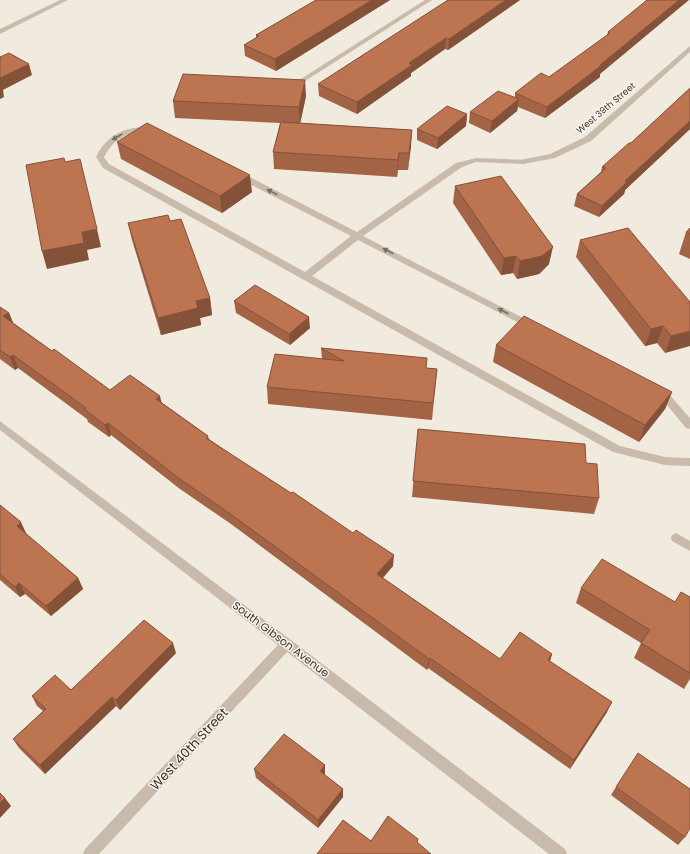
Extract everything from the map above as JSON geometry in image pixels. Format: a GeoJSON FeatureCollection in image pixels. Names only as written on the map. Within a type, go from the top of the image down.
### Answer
{"type":"FeatureCollection","features":[{"type":"Feature","properties":{"kind":"street"},"geometry":{"type":"LineString","coordinates":[[0,32],[65,0]]}},
{"type":"Feature","properties":{"kind":"street"},"geometry":{"type":"LineString","coordinates":[[300,82],[429,0]]}},
{"type":"Feature","properties":{"kind":"street","name":"West 39th Street"},"geometry":{"type":"LineString","coordinates":[[306,276],[357,236],[459,165],[476,160],[523,162],[552,156],[588,139],[690,48]]}},
{"type":"Feature","properties":{"kind":"street"},"geometry":{"type":"LineString","coordinates":[[155,131],[141,129],[116,137],[103,149],[100,157],[106,166],[617,449],[665,461],[690,462]]}},
{"type":"Feature","properties":{"kind":"street"},"geometry":{"type":"LineString","coordinates":[[231,170],[541,331]]}},
{"type":"Feature","properties":{"kind":"street"},"geometry":{"type":"LineString","coordinates":[[648,386],[665,396],[690,425]]}},
{"type":"Feature","properties":{"kind":"street","name":"South Gibson Avenue"},"geometry":{"type":"LineString","coordinates":[[0,425],[288,644],[560,854]]}},
{"type":"Feature","properties":{"kind":"street"},"geometry":{"type":"LineString","coordinates":[[676,538],[690,546]]}},
{"type":"Feature","properties":{"kind":"street","name":"West 40th Street"},"geometry":{"type":"LineString","coordinates":[[90,854],[288,644]]}},
{"type":"Feature","properties":{"kind":"building"},"geometry":{"type":"Polygon","coordinates":[[[316,0],[372,0],[275,59],[244,45],[259,36],[256,35],[316,0]]]}},
{"type":"Feature","properties":{"kind":"building"},"geometry":{"type":"Polygon","coordinates":[[[448,0],[506,0],[449,39],[446,38],[409,63],[412,65],[357,102],[318,84],[448,0]]]}},
{"type":"Feature","properties":{"kind":"building"},"geometry":{"type":"Polygon","coordinates":[[[647,0],[679,0],[600,65],[602,65],[547,107],[515,93],[541,73],[549,77],[610,33],[608,32],[647,0]]]}},
{"type":"Feature","properties":{"kind":"building"},"geometry":{"type":"Polygon","coordinates":[[[9,53],[29,64],[0,78],[0,57],[9,53]]]}},
{"type":"Feature","properties":{"kind":"building"},"geometry":{"type":"Polygon","coordinates":[[[183,74],[305,80],[299,107],[173,101],[183,74]]]}},
{"type":"Feature","properties":{"kind":"building"},"geometry":{"type":"Polygon","coordinates":[[[690,88],[690,121],[625,181],[627,182],[602,206],[577,194],[606,168],[602,167],[629,143],[631,143],[690,88]]]}},
{"type":"Feature","properties":{"kind":"building"},"geometry":{"type":"Polygon","coordinates":[[[498,91],[519,99],[492,121],[470,112],[498,91]]]}},
{"type":"Feature","properties":{"kind":"building"},"geometry":{"type":"Polygon","coordinates":[[[447,106],[467,114],[438,138],[417,129],[447,106]]]}},
{"type":"Feature","properties":{"kind":"building"},"geometry":{"type":"Polygon","coordinates":[[[281,122],[412,130],[409,153],[399,153],[398,160],[273,152],[281,122]]]}},
{"type":"Feature","properties":{"kind":"building"},"geometry":{"type":"Polygon","coordinates":[[[147,123],[250,175],[220,196],[117,142],[147,123]]]}},
{"type":"Feature","properties":{"kind":"building"},"geometry":{"type":"Polygon","coordinates":[[[64,158],[65,162],[80,159],[97,229],[82,232],[84,243],[42,251],[26,165],[64,158]]]}},
{"type":"Feature","properties":{"kind":"building"},"geometry":{"type":"Polygon","coordinates":[[[501,176],[553,247],[542,256],[520,261],[516,256],[504,258],[455,186],[501,176]]]}},
{"type":"Feature","properties":{"kind":"building"},"geometry":{"type":"Polygon","coordinates":[[[168,215],[170,221],[181,219],[210,298],[196,301],[198,308],[158,318],[128,223],[168,215]]]}},
{"type":"Feature","properties":{"kind":"building"},"geometry":{"type":"Polygon","coordinates":[[[628,228],[690,302],[690,331],[671,336],[663,326],[651,329],[580,240],[628,228]]]}},
{"type":"Feature","properties":{"kind":"building"},"geometry":{"type":"Polygon","coordinates":[[[690,228],[690,234],[686,232],[690,228]]]}},
{"type":"Feature","properties":{"kind":"building"},"geometry":{"type":"Polygon","coordinates":[[[255,285],[309,317],[289,334],[234,301],[255,285]]]}},
{"type":"Feature","properties":{"kind":"building"},"geometry":{"type":"Polygon","coordinates":[[[0,307],[9,313],[3,316],[52,351],[54,349],[110,390],[130,375],[160,396],[156,399],[208,436],[206,438],[291,493],[293,492],[353,533],[356,530],[394,555],[377,574],[500,659],[520,632],[552,654],[548,660],[612,702],[574,760],[430,658],[429,659],[229,513],[177,477],[108,423],[105,425],[84,409],[86,408],[13,355],[10,357],[0,350],[0,307]]]}},
{"type":"Feature","properties":{"kind":"building"},"geometry":{"type":"Polygon","coordinates":[[[524,316],[672,392],[645,425],[496,345],[524,316]]]}},
{"type":"Feature","properties":{"kind":"building"},"geometry":{"type":"Polygon","coordinates":[[[321,348],[427,358],[426,368],[437,369],[433,403],[267,387],[275,354],[344,361],[321,348]]]}},
{"type":"Feature","properties":{"kind":"building"},"geometry":{"type":"Polygon","coordinates":[[[418,429],[585,444],[586,463],[597,464],[599,498],[413,481],[418,429]]]}},
{"type":"Feature","properties":{"kind":"building"},"geometry":{"type":"Polygon","coordinates":[[[0,505],[21,522],[17,526],[78,578],[46,606],[19,583],[15,587],[0,574],[0,505]]]}},
{"type":"Feature","properties":{"kind":"building"},"geometry":{"type":"Polygon","coordinates":[[[602,559],[675,602],[681,592],[690,597],[690,673],[641,643],[650,630],[581,588],[602,559]]]}},
{"type":"Feature","properties":{"kind":"building"},"geometry":{"type":"Polygon","coordinates":[[[144,620],[173,643],[116,700],[112,697],[40,765],[13,739],[46,709],[32,696],[55,675],[71,690],[144,620]]]}},
{"type":"Feature","properties":{"kind":"building"},"geometry":{"type":"Polygon","coordinates":[[[284,734],[325,765],[320,771],[343,789],[318,820],[254,769],[284,734]]]}},
{"type":"Feature","properties":{"kind":"building"},"geometry":{"type":"Polygon","coordinates":[[[638,753],[690,789],[690,828],[685,837],[616,787],[638,753]]]}},
{"type":"Feature","properties":{"kind":"building"},"geometry":{"type":"Polygon","coordinates":[[[0,793],[5,798],[0,803],[0,793]]]}},
{"type":"Feature","properties":{"kind":"building"},"geometry":{"type":"Polygon","coordinates":[[[388,816],[418,839],[417,842],[431,854],[317,854],[343,820],[371,841],[388,816]]]}}]}
